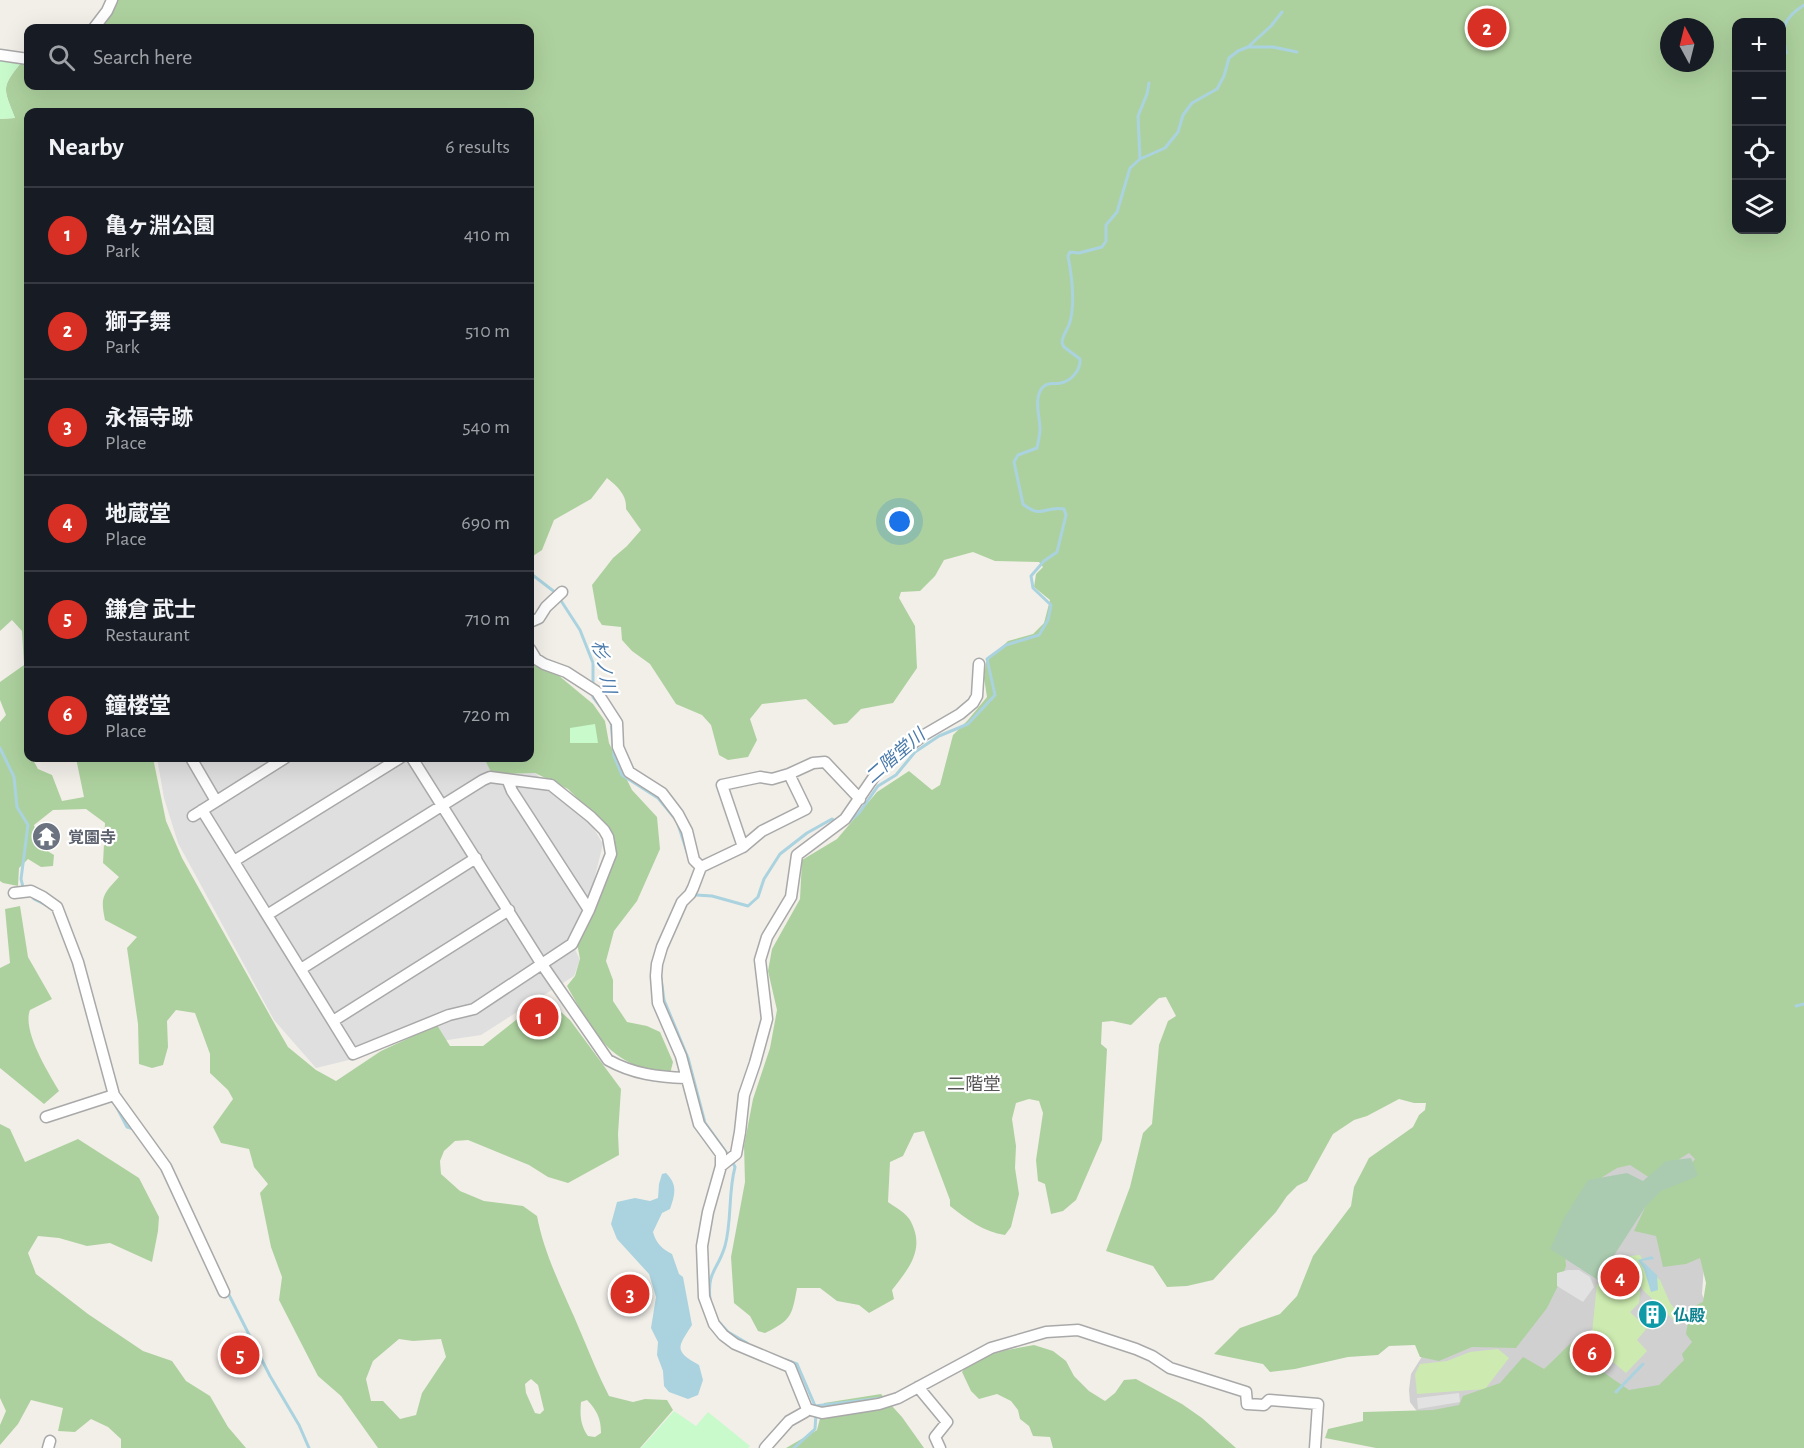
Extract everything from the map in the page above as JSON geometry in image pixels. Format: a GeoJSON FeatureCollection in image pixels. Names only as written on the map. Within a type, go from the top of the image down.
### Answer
{"type":"FeatureCollection","features":[{"type":"Feature","properties":{"kind":"street"},"geometry":{"type":"LineString","coordinates":[[97,24],[112,0]]}},
{"type":"Feature","properties":{"kind":"street"},"geometry":{"type":"LineString","coordinates":[[0,55],[24,59]]}},
{"type":"Feature","properties":{"kind":"street"},"geometry":{"type":"LineString","coordinates":[[534,620],[539,618],[546,607],[562,592]]}},
{"type":"Feature","properties":{"kind":"street"},"geometry":{"type":"LineString","coordinates":[[534,655],[544,664],[566,672],[597,692],[617,723],[618,747],[629,772],[662,794],[678,814],[687,831],[698,873],[690,894],[676,913],[657,964],[658,1003],[681,1056],[699,1124],[721,1154],[721,1166],[708,1212],[702,1245],[704,1297],[714,1324],[735,1344],[790,1367],[807,1408],[822,1413],[879,1404],[898,1398],[991,1348],[1046,1332],[1078,1330],[1136,1349],[1170,1368],[1246,1392],[1247,1404],[1264,1405],[1269,1400],[1318,1404],[1315,1448]]}},
{"type":"Feature","properties":{"kind":"street"},"geometry":{"type":"LineString","coordinates":[[721,1166],[736,1154],[744,1095],[767,1019],[760,960],[767,937],[791,897],[797,855],[845,819],[880,768],[924,735],[960,714],[973,703],[977,696],[979,664]]}},
{"type":"Feature","properties":{"kind":"street"},"geometry":{"type":"LineString","coordinates":[[193,762],[216,801]]}},
{"type":"Feature","properties":{"kind":"street"},"geometry":{"type":"LineString","coordinates":[[267,915],[490,777],[508,781],[542,782],[556,787],[604,830],[609,837],[611,855],[589,910],[572,944],[474,1009],[449,1015],[353,1054],[301,969],[267,915],[234,861],[197,813],[279,762]]}},
{"type":"Feature","properties":{"kind":"street"},"geometry":{"type":"LineString","coordinates":[[234,861],[394,762]]}},
{"type":"Feature","properties":{"kind":"street"},"geometry":{"type":"LineString","coordinates":[[415,762],[541,963],[608,1060],[623,1069],[652,1076],[686,1078]]}},
{"type":"Feature","properties":{"kind":"street"},"geometry":{"type":"LineString","coordinates":[[743,847],[722,786],[760,777],[772,778],[789,774],[813,763],[825,762],[860,798]]}},
{"type":"Feature","properties":{"kind":"street"},"geometry":{"type":"LineString","coordinates":[[698,873],[743,847],[762,831],[806,809],[789,774]]}},
{"type":"Feature","properties":{"kind":"street"},"geometry":{"type":"LineString","coordinates":[[508,781],[512,791],[589,910]]}},
{"type":"Feature","properties":{"kind":"street"},"geometry":{"type":"LineString","coordinates":[[301,969],[476,858]]}},
{"type":"Feature","properties":{"kind":"street"},"geometry":{"type":"LineString","coordinates":[[14,894],[31,891],[57,907],[78,962],[114,1095],[166,1167],[224,1292]]}},
{"type":"Feature","properties":{"kind":"street"},"geometry":{"type":"LineString","coordinates":[[333,1021],[509,910]]}},
{"type":"Feature","properties":{"kind":"street"},"geometry":{"type":"LineString","coordinates":[[46,1117],[114,1095]]}},
{"type":"Feature","properties":{"kind":"street"},"geometry":{"type":"LineString","coordinates":[[918,1387],[947,1422],[935,1437],[940,1448]]}},
{"type":"Feature","properties":{"kind":"street"},"geometry":{"type":"LineString","coordinates":[[765,1448],[789,1421],[805,1412],[807,1408]]}},
{"type":"Feature","properties":{"kind":"shaded area"},"geometry":{"type":"Polygon","coordinates":[[[158,762],[486,762],[493,774],[535,773],[591,824],[603,844],[590,896],[570,939],[580,960],[574,976],[481,1035],[441,1041],[434,1027],[357,1058],[316,1068],[274,1020],[178,843],[164,798],[158,762]]]}},
{"type":"Feature","properties":{"kind":"shaded area"},"geometry":{"type":"Polygon","coordinates":[[[1691,1135],[1710,1183],[1702,1294],[1723,1346],[1622,1430],[1419,1414],[1410,1402],[1411,1374],[1428,1347],[1599,1158],[1691,1135]]]}},
{"type":"Feature","properties":{"kind":"shaded area"},"geometry":{"type":"Polygon","coordinates":[[[1579,1270],[1590,1277],[1594,1287],[1583,1302],[1557,1286],[1557,1273],[1579,1270]]]}},
{"type":"Feature","properties":{"kind":"shaded area"},"geometry":{"type":"Polygon","coordinates":[[[1459,1393],[1460,1402],[1418,1409],[1417,1398],[1459,1393]]]}},
{"type":"Feature","properties":{"kind":"green space"},"geometry":{"type":"Polygon","coordinates":[[[115,0],[1804,0],[1804,1448],[1376,1448],[1325,1438],[1328,1429],[1363,1421],[1363,1412],[1433,1410],[1459,1405],[1463,1396],[1500,1383],[1523,1357],[1544,1369],[1580,1337],[1587,1340],[1582,1352],[1603,1372],[1629,1390],[1659,1385],[1684,1360],[1682,1354],[1692,1342],[1686,1334],[1690,1308],[1703,1302],[1706,1283],[1700,1258],[1686,1264],[1663,1267],[1656,1236],[1634,1231],[1651,1195],[1684,1173],[1695,1159],[1689,1153],[1650,1178],[1630,1165],[1617,1168],[1588,1186],[1565,1253],[1566,1266],[1561,1280],[1547,1308],[1516,1348],[1472,1347],[1439,1361],[1420,1357],[1415,1345],[1389,1346],[1378,1355],[1348,1357],[1270,1372],[1263,1364],[1214,1354],[1240,1328],[1280,1314],[1297,1296],[1313,1256],[1351,1206],[1354,1187],[1369,1158],[1413,1127],[1419,1115],[1425,1110],[1426,1103],[1399,1099],[1367,1116],[1354,1120],[1333,1134],[1307,1181],[1297,1186],[1287,1196],[1276,1212],[1213,1280],[1187,1286],[1167,1287],[1153,1266],[1106,1251],[1130,1187],[1143,1133],[1152,1124],[1159,1045],[1168,1021],[1176,1016],[1166,997],[1159,998],[1131,1025],[1112,1021],[1102,1022],[1101,1044],[1107,1049],[1102,1140],[1076,1200],[1063,1211],[1051,1214],[1045,1184],[1038,1181],[1036,1160],[1043,1113],[1039,1101],[1029,1099],[1016,1103],[1012,1119],[1019,1194],[1011,1227],[1005,1235],[983,1228],[950,1206],[950,1200],[924,1131],[914,1133],[903,1156],[890,1162],[888,1202],[908,1217],[915,1230],[916,1240],[913,1258],[892,1290],[894,1299],[869,1313],[859,1305],[837,1301],[820,1288],[797,1288],[792,1311],[786,1320],[765,1333],[758,1331],[750,1316],[734,1303],[731,1257],[745,1182],[744,1146],[753,1099],[770,1048],[777,1010],[768,971],[772,949],[800,899],[802,860],[837,839],[877,792],[909,771],[932,790],[940,785],[953,735],[987,697],[984,678],[986,662],[1008,641],[1033,634],[1044,623],[1050,600],[1034,587],[1036,574],[1043,567],[1039,562],[995,561],[973,552],[944,560],[935,576],[920,591],[901,592],[899,598],[915,626],[917,668],[893,703],[861,709],[847,723],[834,725],[806,699],[762,704],[750,719],[757,740],[748,757],[728,760],[719,755],[711,725],[702,715],[676,704],[650,664],[632,651],[622,640],[621,627],[602,625],[598,619],[592,585],[613,558],[641,530],[626,509],[625,500],[618,488],[607,478],[591,499],[554,520],[542,550],[534,555],[534,108],[24,108],[24,665],[22,631],[12,620],[0,631],[0,119],[15,118],[6,89],[10,78],[21,63],[24,63],[24,90],[534,90],[534,24],[100,24],[115,0]]]}},
{"type":"Feature","properties":{"kind":"green space"},"geometry":{"type":"Polygon","coordinates":[[[0,58],[21,63],[10,78],[6,89],[15,118],[0,119],[0,58]]]}},
{"type":"Feature","properties":{"kind":"green space"},"geometry":{"type":"Polygon","coordinates":[[[534,661],[558,675],[593,704],[605,721],[609,743],[632,790],[657,817],[660,849],[637,901],[614,931],[606,961],[613,980],[613,1001],[627,1022],[647,1026],[660,1032],[673,1062],[670,1074],[649,1070],[618,1056],[596,1033],[567,986],[575,976],[580,959],[577,943],[612,857],[594,815],[568,789],[535,773],[492,774],[486,762],[534,762],[534,661]]]}},
{"type":"Feature","properties":{"kind":"green space"},"geometry":{"type":"Polygon","coordinates":[[[24,665],[24,762],[34,762],[38,769],[52,775],[62,801],[84,797],[77,762],[154,762],[166,821],[182,858],[288,1047],[316,1070],[336,1081],[381,1051],[437,1025],[450,1046],[483,1046],[539,1002],[553,1005],[570,1020],[621,1089],[619,1155],[568,1183],[548,1177],[529,1165],[468,1140],[455,1141],[444,1151],[440,1161],[441,1174],[460,1191],[484,1201],[523,1206],[537,1216],[550,1261],[609,1396],[633,1402],[645,1399],[667,1400],[673,1410],[640,1448],[378,1448],[341,1396],[318,1376],[279,1300],[282,1277],[271,1247],[260,1193],[268,1184],[254,1167],[249,1149],[221,1143],[213,1127],[233,1099],[228,1090],[210,1073],[210,1054],[195,1013],[176,1010],[167,1021],[168,1047],[163,1065],[152,1068],[139,1064],[138,1024],[127,948],[137,937],[105,920],[104,896],[119,877],[103,863],[105,823],[86,809],[53,810],[34,825],[41,847],[54,855],[53,866],[41,867],[28,859],[19,868],[18,886],[0,881],[0,722],[6,715],[0,700],[0,682],[24,665]],[[399,1339],[373,1361],[366,1379],[371,1401],[383,1401],[400,1419],[416,1415],[422,1393],[446,1357],[441,1339],[413,1341],[399,1339]],[[531,1379],[525,1384],[526,1393],[535,1413],[540,1414],[544,1410],[538,1385],[531,1379]],[[587,1400],[581,1402],[581,1419],[588,1436],[595,1437],[601,1433],[600,1423],[598,1415],[587,1400]]]}},
{"type":"Feature","properties":{"kind":"green space"},"geometry":{"type":"Polygon","coordinates":[[[595,724],[598,743],[570,743],[570,728],[595,724]]]}},
{"type":"Feature","properties":{"kind":"green space"},"geometry":{"type":"Polygon","coordinates":[[[20,906],[28,957],[52,999],[30,1010],[28,1019],[37,1051],[59,1091],[44,1104],[0,1068],[0,968],[10,963],[5,909],[20,906]]]}},
{"type":"Feature","properties":{"kind":"green space"},"geometry":{"type":"Polygon","coordinates":[[[544,1002],[554,1019],[530,1030],[523,1015],[544,1002]]]}},
{"type":"Feature","properties":{"kind":"green space"},"geometry":{"type":"Polygon","coordinates":[[[0,1124],[10,1129],[25,1162],[78,1139],[139,1178],[159,1217],[152,1262],[110,1243],[87,1246],[59,1238],[38,1236],[28,1253],[36,1274],[88,1314],[143,1351],[172,1361],[186,1381],[210,1396],[228,1427],[246,1448],[121,1448],[121,1439],[108,1427],[91,1419],[75,1432],[58,1431],[63,1408],[31,1400],[18,1424],[0,1445],[0,1425],[6,1411],[0,1398],[0,1124]]]}},
{"type":"Feature","properties":{"kind":"green space"},"geometry":{"type":"Polygon","coordinates":[[[1691,1158],[1698,1176],[1661,1191],[1646,1206],[1598,1280],[1550,1249],[1564,1218],[1588,1180],[1627,1173],[1643,1181],[1666,1161],[1691,1158]]]}},
{"type":"Feature","properties":{"kind":"green space"},"geometry":{"type":"Polygon","coordinates":[[[1640,1255],[1646,1268],[1660,1280],[1670,1303],[1684,1320],[1679,1325],[1643,1290],[1631,1270],[1630,1256],[1640,1255]]]}},
{"type":"Feature","properties":{"kind":"green space"},"geometry":{"type":"Polygon","coordinates":[[[1627,1282],[1640,1291],[1639,1303],[1630,1312],[1647,1328],[1637,1340],[1647,1351],[1626,1373],[1591,1343],[1597,1284],[1627,1282]]]}},
{"type":"Feature","properties":{"kind":"green space"},"geometry":{"type":"Polygon","coordinates":[[[1034,1345],[1053,1351],[1066,1361],[1074,1376],[1089,1391],[1105,1401],[1115,1393],[1124,1380],[1136,1379],[1182,1404],[1236,1448],[1053,1448],[1050,1437],[1033,1436],[1029,1426],[1020,1419],[1018,1410],[1011,1401],[997,1394],[979,1399],[971,1391],[962,1372],[971,1360],[1034,1345]]]}},
{"type":"Feature","properties":{"kind":"green space"},"geometry":{"type":"Polygon","coordinates":[[[1498,1349],[1509,1358],[1485,1389],[1417,1394],[1415,1374],[1420,1364],[1447,1361],[1470,1352],[1498,1349]]]}},
{"type":"Feature","properties":{"kind":"green space"},"geometry":{"type":"Polygon","coordinates":[[[881,1394],[902,1417],[924,1448],[786,1448],[817,1430],[824,1403],[881,1394]]]}},
{"type":"Feature","properties":{"kind":"green space"},"geometry":{"type":"Polygon","coordinates":[[[674,1411],[696,1426],[708,1412],[750,1446],[748,1448],[641,1448],[674,1411]]]}},
{"type":"Feature","properties":{"kind":"water"},"geometry":{"type":"Polygon","coordinates":[[[666,1173],[674,1186],[673,1199],[670,1209],[662,1213],[653,1232],[660,1245],[672,1254],[679,1274],[683,1277],[692,1325],[680,1348],[685,1356],[699,1365],[703,1380],[698,1395],[688,1399],[669,1392],[664,1386],[663,1371],[657,1355],[658,1342],[651,1328],[656,1297],[649,1274],[617,1239],[611,1224],[617,1202],[635,1198],[650,1201],[658,1198],[662,1174],[666,1173]]]}},
{"type":"Feature","properties":{"kind":"water"},"geometry":{"type":"Polygon","coordinates":[[[1652,1256],[1654,1259],[1642,1261],[1657,1275],[1658,1290],[1651,1292],[1644,1269],[1638,1260],[1652,1256]]]}},
{"type":"Feature","properties":{"kind":"waterway"},"geometry":{"type":"LineString","coordinates":[[1786,22],[1796,10],[1804,5]]}},
{"type":"Feature","properties":{"kind":"waterway","name":"二階堂川"},"geometry":{"type":"LineString","coordinates":[[849,822],[859,813],[878,786],[896,775],[915,752],[939,736],[968,724],[995,695],[987,659],[1006,645],[1039,635],[1048,620],[1051,605],[1033,588],[1031,576],[1044,561],[1057,552],[1066,515],[1064,509],[1040,512],[1029,509],[1023,504],[1014,462],[1018,455],[1037,448],[1040,431],[1038,402],[1040,391],[1047,384],[1068,380],[1079,367],[1080,359],[1062,343],[1069,325],[1073,300],[1068,256],[1070,252],[1079,253],[1102,247],[1106,241],[1106,225],[1117,212],[1130,168],[1140,159],[1165,148],[1178,132],[1183,115],[1192,103],[1217,89],[1224,76],[1229,58],[1248,47],[1271,26],[1282,12]]}},
{"type":"Feature","properties":{"kind":"waterway"},"geometry":{"type":"LineString","coordinates":[[1248,47],[1273,47],[1297,52]]}},
{"type":"Feature","properties":{"kind":"waterway"},"geometry":{"type":"LineString","coordinates":[[1140,159],[1138,116],[1149,83]]}},
{"type":"Feature","properties":{"kind":"waterway","name":"杉ノ川"},"geometry":{"type":"LineString","coordinates":[[534,576],[556,593],[580,630],[593,663],[593,687]]}},
{"type":"Feature","properties":{"kind":"waterway","name":"杉ノ川"},"geometry":{"type":"LineString","coordinates":[[593,694],[600,706]]}},
{"type":"Feature","properties":{"kind":"waterway","name":"杉ノ川"},"geometry":{"type":"LineString","coordinates":[[611,721],[614,756],[622,775],[658,798],[677,821],[687,852]]}},
{"type":"Feature","properties":{"kind":"waterway"},"geometry":{"type":"LineString","coordinates":[[0,748],[14,777],[17,807],[28,825],[21,879],[23,887]]}},
{"type":"Feature","properties":{"kind":"waterway","name":"二階堂川"},"geometry":{"type":"LineString","coordinates":[[696,895],[712,896],[748,906],[758,897],[764,879],[780,854],[807,833],[832,819],[836,822]]}},
{"type":"Feature","properties":{"kind":"waterway"},"geometry":{"type":"LineString","coordinates":[[34,899],[46,905]]}},
{"type":"Feature","properties":{"kind":"waterway","name":"二階堂川"},"geometry":{"type":"LineString","coordinates":[[661,978],[664,1000],[688,1058],[705,1123],[728,1155]]}},
{"type":"Feature","properties":{"kind":"waterway"},"geometry":{"type":"LineString","coordinates":[[1796,1006],[1804,1004]]}},
{"type":"Feature","properties":{"kind":"waterway"},"geometry":{"type":"LineString","coordinates":[[114,1102],[127,1127],[134,1129]]}},
{"type":"Feature","properties":{"kind":"waterway","name":"二階堂川"},"geometry":{"type":"LineString","coordinates":[[710,1299],[710,1282],[727,1236],[735,1167],[732,1161]]}},
{"type":"Feature","properties":{"kind":"waterway"},"geometry":{"type":"LineString","coordinates":[[228,1293],[309,1448]]}},
{"type":"Feature","properties":{"kind":"waterway","name":"二階堂川"},"geometry":{"type":"LineString","coordinates":[[719,1322],[728,1332],[747,1343]]}},
{"type":"Feature","properties":{"kind":"waterway","name":"二階堂川"},"geometry":{"type":"LineString","coordinates":[[786,1360],[797,1364],[816,1408]]}},
{"type":"Feature","properties":{"kind":"waterway"},"geometry":{"type":"LineString","coordinates":[[1616,1392],[1643,1364]]}},
{"type":"Feature","properties":{"kind":"waterway","name":"二階堂川"},"geometry":{"type":"LineString","coordinates":[[815,1406],[882,1398]]}},
{"type":"Feature","properties":{"kind":"waterway","name":"二階堂川"},"geometry":{"type":"LineString","coordinates":[[794,1448],[815,1429],[816,1414]]}},
{"type":"Feature","properties":{"kind":"place","name":"獅子舞"},"geometry":{"type":"Point","coordinates":[1487,28]}},
{"type":"Feature","properties":{"kind":"place","name":"覚園寺"},"geometry":{"type":"Point","coordinates":[47,837]}},
{"type":"Feature","properties":{"kind":"place","name":"亀ヶ淵公園"},"geometry":{"type":"Point","coordinates":[539,1017]}},
{"type":"Feature","properties":{"kind":"place","name":"地蔵堂"},"geometry":{"type":"Point","coordinates":[1620,1277]}},
{"type":"Feature","properties":{"kind":"place","name":"永福寺跡"},"geometry":{"type":"Point","coordinates":[630,1294]}},
{"type":"Feature","properties":{"kind":"place","name":"仏殿"},"geometry":{"type":"Point","coordinates":[1652,1315]}},
{"type":"Feature","properties":{"kind":"place","name":"鐘楼堂"},"geometry":{"type":"Point","coordinates":[1592,1353]}},
{"type":"Feature","properties":{"kind":"place","name":"鎌倉 武士"},"geometry":{"type":"Point","coordinates":[240,1355]}},
{"type":"Feature","properties":{"kind":"district","name":"二階堂"},"geometry":{"type":"Point","coordinates":[974,1084]}}]}
